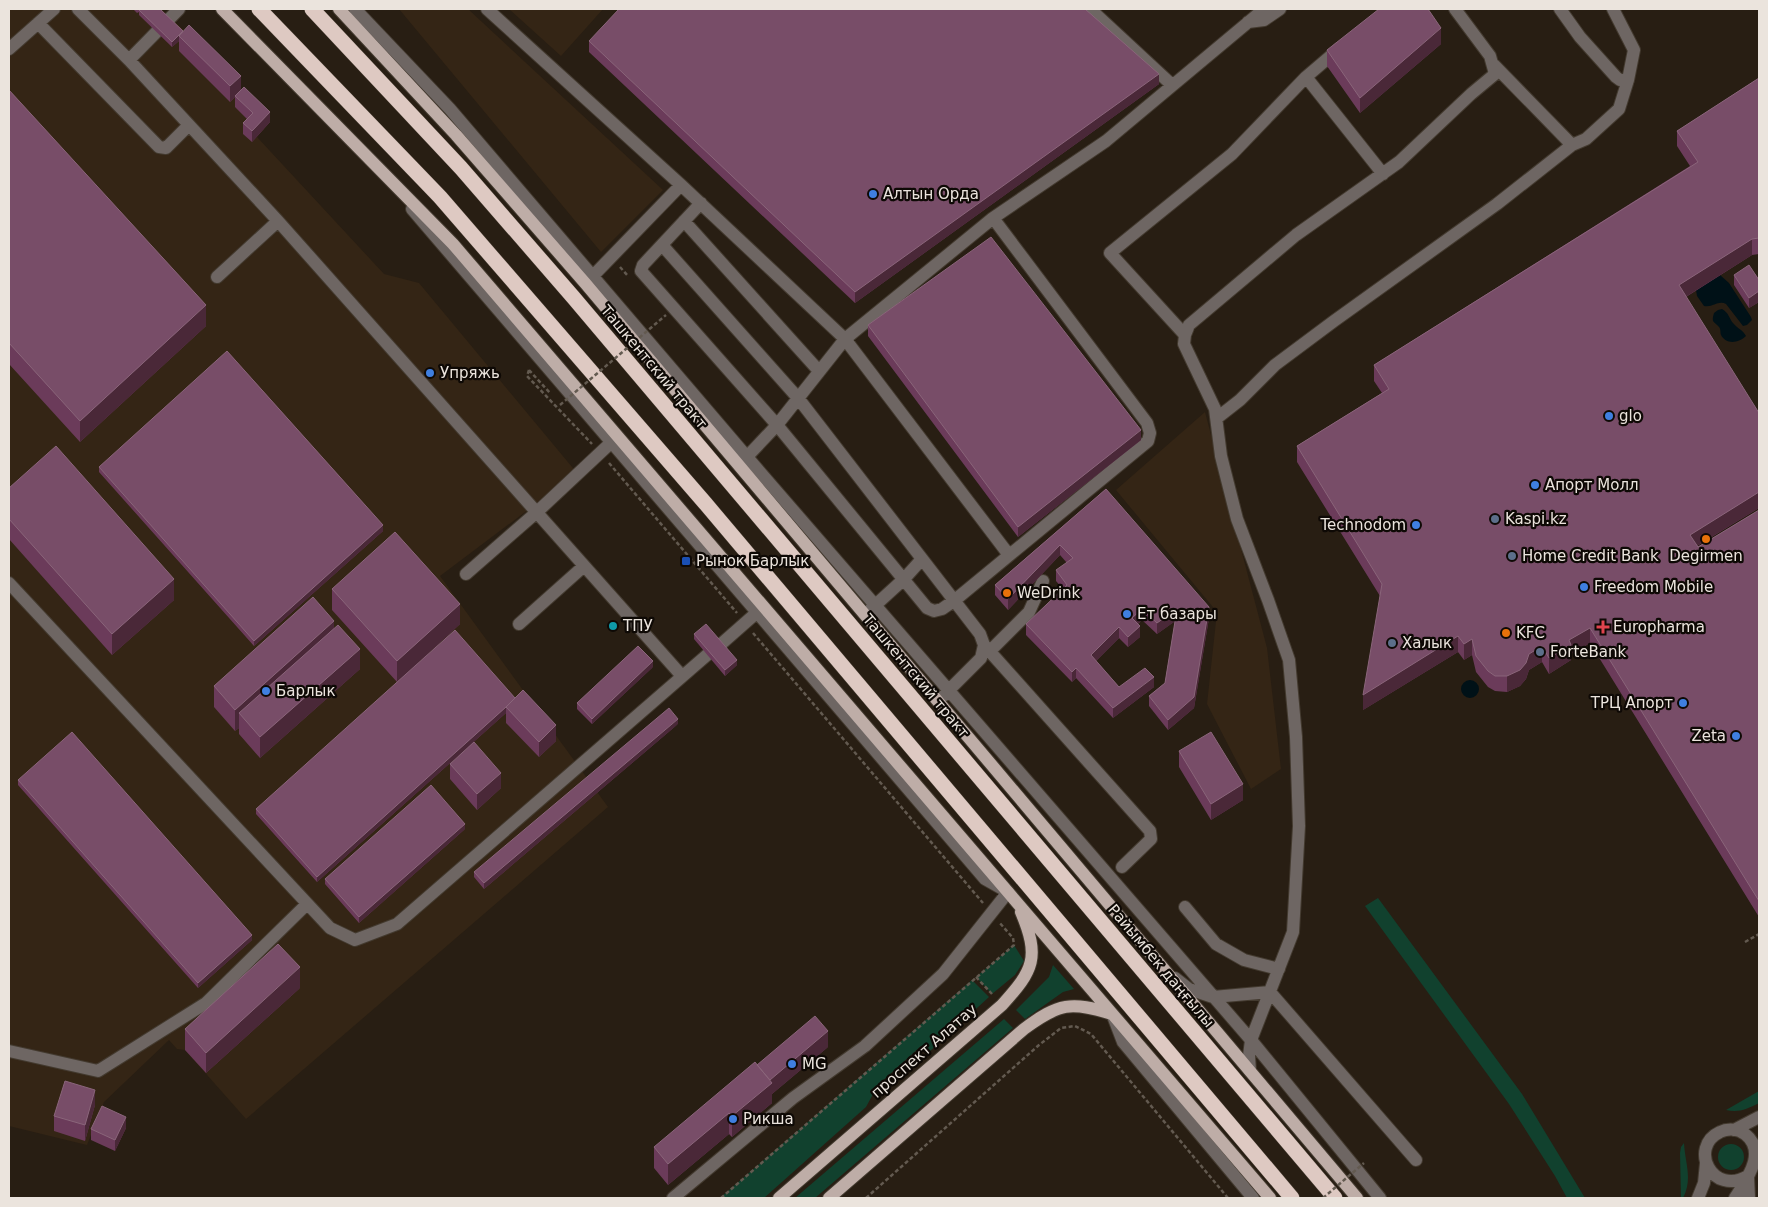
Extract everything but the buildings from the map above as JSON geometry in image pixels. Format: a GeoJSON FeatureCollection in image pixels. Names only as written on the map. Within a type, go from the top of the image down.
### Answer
{"type":"FeatureCollection","features":[{"type":"Feature","properties":{"kind":"highway"},"geometry":{"type":"LineString","coordinates":[[259,9],[446,205],[705,503],[1292,1198]]}},
{"type":"Feature","properties":{"kind":"highway","name":"Ташкентский тракт"},"geometry":{"type":"LineString","coordinates":[[312,9],[460,168],[573,297],[960,756]]}},
{"type":"Feature","properties":{"kind":"highway","name":"Райымбек даңғылы"},"geometry":{"type":"LineString","coordinates":[[960,756],[1334,1198]]}},
{"type":"Feature","properties":{"kind":"main road"},"geometry":{"type":"LineString","coordinates":[[222,9],[453,244],[760,610],[1112,1014],[1258,1196]]}},
{"type":"Feature","properties":{"kind":"main road"},"geometry":{"type":"LineString","coordinates":[[339,9],[589,279],[743,461],[864,614],[1357,1198]]}},
{"type":"Feature","properties":{"kind":"main road","name":"проспект Алатау"},"geometry":{"type":"LineString","coordinates":[[779,1198],[1002,1005],[1020,986],[1030,970],[1033,952],[1029,931],[1012,897]]}},
{"type":"Feature","properties":{"kind":"main road"},"geometry":{"type":"LineString","coordinates":[[828,1198],[1024,1029],[1044,1014],[1061,1007],[1079,1005],[1112,1014]]}},
{"type":"Feature","properties":{"kind":"street"},"geometry":{"type":"LineString","coordinates":[[9,49],[54,9]]}},
{"type":"Feature","properties":{"kind":"street"},"geometry":{"type":"LineString","coordinates":[[78,9],[129,60],[278,221],[682,676]]}},
{"type":"Feature","properties":{"kind":"street"},"geometry":{"type":"LineString","coordinates":[[129,60],[179,9]]}},
{"type":"Feature","properties":{"kind":"street"},"geometry":{"type":"LineString","coordinates":[[355,9],[450,109],[589,279],[681,185]]}},
{"type":"Feature","properties":{"kind":"street"},"geometry":{"type":"LineString","coordinates":[[487,9],[701,203],[845,339],[1009,555]]}},
{"type":"Feature","properties":{"kind":"street"},"geometry":{"type":"LineString","coordinates":[[1090,9],[1172,85]]}},
{"type":"Feature","properties":{"kind":"street"},"geometry":{"type":"LineString","coordinates":[[1264,9],[1106,141],[993,218],[845,339],[777,425],[743,461],[876,604],[948,691],[1251,1040],[1380,1198]]}},
{"type":"Feature","properties":{"kind":"street"},"geometry":{"type":"LineString","coordinates":[[1248,22],[1264,20],[1280,9]]}},
{"type":"Feature","properties":{"kind":"street"},"geometry":{"type":"LineString","coordinates":[[1250,1072],[1251,1040],[1293,932],[1299,826],[1296,737],[1289,660],[1237,519],[1221,456],[1215,410],[1184,344],[1184,335],[1189,325],[1296,235],[1399,162],[1495,74],[1490,56],[1455,9]]}},
{"type":"Feature","properties":{"kind":"street"},"geometry":{"type":"LineString","coordinates":[[1560,9],[1580,37],[1616,77],[1620,80],[1628,80]]}},
{"type":"Feature","properties":{"kind":"street"},"geometry":{"type":"LineString","coordinates":[[1216,418],[1240,400],[1275,365],[1497,204],[1572,145],[1586,139],[1619,109],[1628,80],[1634,50],[1614,9]]}},
{"type":"Feature","properties":{"kind":"street"},"geometry":{"type":"LineString","coordinates":[[38,23],[158,147],[166,148],[189,124]]}},
{"type":"Feature","properties":{"kind":"street"},"geometry":{"type":"LineString","coordinates":[[1184,335],[1110,253],[1232,154],[1306,77],[1350,40]]}},
{"type":"Feature","properties":{"kind":"street"},"geometry":{"type":"LineString","coordinates":[[1494,65],[1572,145]]}},
{"type":"Feature","properties":{"kind":"street"},"geometry":{"type":"LineString","coordinates":[[1306,77],[1383,174]]}},
{"type":"Feature","properties":{"kind":"street"},"geometry":{"type":"LineString","coordinates":[[701,203],[643,265],[642,271],[777,425],[927,608],[934,612],[955,600],[1148,441],[1150,433],[1147,423],[993,218]]}},
{"type":"Feature","properties":{"kind":"street"},"geometry":{"type":"LineString","coordinates":[[216,278],[278,221]]}},
{"type":"Feature","properties":{"kind":"street"},"geometry":{"type":"LineString","coordinates":[[684,221],[819,371]]}},
{"type":"Feature","properties":{"kind":"street"},"geometry":{"type":"LineString","coordinates":[[662,244],[798,398],[955,600],[980,634],[987,648],[1150,831],[1151,839],[1122,868]]}},
{"type":"Feature","properties":{"kind":"street"},"geometry":{"type":"LineString","coordinates":[[466,574],[537,512],[615,439]]}},
{"type":"Feature","properties":{"kind":"street"},"geometry":{"type":"LineString","coordinates":[[864,614],[904,580],[922,559]]}},
{"type":"Feature","properties":{"kind":"street"},"geometry":{"type":"LineString","coordinates":[[519,624],[584,566]]}},
{"type":"Feature","properties":{"kind":"street"},"geometry":{"type":"LineString","coordinates":[[938,701],[981,658],[987,648],[1029,612],[1043,581]]}},
{"type":"Feature","properties":{"kind":"street"},"geometry":{"type":"LineString","coordinates":[[9,583],[330,928],[355,940],[397,924],[707,655]]}},
{"type":"Feature","properties":{"kind":"street"},"geometry":{"type":"LineString","coordinates":[[720,644],[760,610]]}},
{"type":"Feature","properties":{"kind":"street"},"geometry":{"type":"LineString","coordinates":[[673,1198],[793,1098],[865,1046],[944,974],[992,914],[1012,897]]}},
{"type":"Feature","properties":{"kind":"street"},"geometry":{"type":"LineString","coordinates":[[9,1051],[98,1071],[206,1003],[307,904]]}},
{"type":"Feature","properties":{"kind":"street"},"geometry":{"type":"LineString","coordinates":[[1185,907],[1216,944],[1244,960],[1279,969]]}},
{"type":"Feature","properties":{"kind":"street"},"geometry":{"type":"LineString","coordinates":[[1164,969],[1189,989],[1213,997],[1270,992]]}},
{"type":"Feature","properties":{"kind":"street"},"geometry":{"type":"LineString","coordinates":[[1270,992],[1416,1160]]}},
{"type":"Feature","properties":{"kind":"street"},"geometry":{"type":"LineString","coordinates":[[1698,1198],[1704,1183],[1706,1146],[1711,1139],[1718,1133],[1734,1130],[1759,1117]]}},
{"type":"Feature","properties":{"kind":"street"},"geometry":{"type":"LineString","coordinates":[[1734,1130],[1749,1137],[1757,1152],[1757,1161],[1749,1198]]}},
{"type":"Feature","properties":{"kind":"street"},"geometry":{"type":"LineString","coordinates":[[1706,1163],[1710,1171],[1723,1181],[1732,1182],[1740,1180],[1754,1169]]}},
{"type":"Feature","properties":{"kind":"street"},"geometry":{"type":"LineString","coordinates":[[1735,1198],[1754,1169]]}},
{"type":"Feature","properties":{"kind":"street"},"geometry":{"type":"LineString","coordinates":[[1723,1181],[1731,1198]]}},
{"type":"Feature","properties":{"kind":"path"},"geometry":{"type":"LineString","coordinates":[[611,258],[629,277]]}},
{"type":"Feature","properties":{"kind":"path"},"geometry":{"type":"LineString","coordinates":[[666,315],[560,405],[529,370],[527,376],[600,452],[1013,938],[1014,945],[722,1198]]}},
{"type":"Feature","properties":{"kind":"path"},"geometry":{"type":"LineString","coordinates":[[1745,942],[1759,934]]}},
{"type":"Feature","properties":{"kind":"path"},"geometry":{"type":"LineString","coordinates":[[976,977],[992,994]]}},
{"type":"Feature","properties":{"kind":"path"},"geometry":{"type":"LineString","coordinates":[[866,1198],[1039,1045],[1062,1028],[1075,1026],[1091,1034],[1228,1198]]}},
{"type":"Feature","properties":{"kind":"path"},"geometry":{"type":"LineString","coordinates":[[1323,1198],[1364,1163]]}},
{"type":"Feature","properties":{"kind":"shaded area","name":"Барлык"},"geometry":{"type":"Polygon","coordinates":[[[11,9],[161,9],[186,32],[244,97],[270,122],[257,137],[384,274],[419,283],[577,473],[440,576],[608,807],[246,1119],[185,1050],[177,1049],[169,1040],[104,1102],[87,1145],[9,1126],[9,11],[11,9]]]}},
{"type":"Feature","properties":{"kind":"shaded area"},"geometry":{"type":"Polygon","coordinates":[[[399,9],[468,9],[663,190],[601,252],[399,9]]]}},
{"type":"Feature","properties":{"kind":"shaded area"},"geometry":{"type":"Polygon","coordinates":[[[509,9],[603,9],[561,56],[509,9]]]}},
{"type":"Feature","properties":{"kind":"shaded area"},"geometry":{"type":"Polygon","coordinates":[[[1720,275],[1729,283],[1751,317],[1752,320],[1747,325],[1743,326],[1726,304],[1720,303],[1704,306],[1697,296],[1696,290],[1720,275]]]}},
{"type":"Feature","properties":{"kind":"shaded area"},"geometry":{"type":"Polygon","coordinates":[[[1722,309],[1746,336],[1733,342],[1723,338],[1720,328],[1713,319],[1714,313],[1722,309]]]}},
{"type":"Feature","properties":{"kind":"shaded area"},"geometry":{"type":"Polygon","coordinates":[[[1205,412],[1267,648],[1281,769],[1251,789],[1207,704],[1217,612],[1116,490],[1205,412]]]}},
{"type":"Feature","properties":{"kind":"shaded area"},"geometry":{"type":"Polygon","coordinates":[[[1470,680],[1476,683],[1479,689],[1476,695],[1470,698],[1464,695],[1461,689],[1464,683],[1470,680]]]}},
{"type":"Feature","properties":{"kind":"green space"},"geometry":{"type":"Polygon","coordinates":[[[1378,898],[1522,1094],[1585,1198],[1567,1198],[1509,1104],[1365,906],[1378,898]]]}},
{"type":"Feature","properties":{"kind":"green space"},"geometry":{"type":"Polygon","coordinates":[[[1014,945],[1024,961],[1015,975],[992,994],[976,977],[1014,945]]]}},
{"type":"Feature","properties":{"kind":"green space"},"geometry":{"type":"Polygon","coordinates":[[[1053,965],[1074,989],[1063,992],[1025,1019],[1016,1010],[1049,977],[1053,965]]]}},
{"type":"Feature","properties":{"kind":"green space"},"geometry":{"type":"Polygon","coordinates":[[[972,980],[989,997],[929,1052],[921,1046],[878,1085],[866,1107],[764,1198],[720,1198],[972,980]]]}},
{"type":"Feature","properties":{"kind":"green space"},"geometry":{"type":"Polygon","coordinates":[[[1004,1019],[1013,1028],[815,1198],[795,1198],[1004,1019]]]}},
{"type":"Feature","properties":{"kind":"green space"},"geometry":{"type":"Polygon","coordinates":[[[1759,1091],[1759,1103],[1743,1110],[1726,1110],[1759,1091]]]}},
{"type":"Feature","properties":{"kind":"green space"},"geometry":{"type":"Polygon","coordinates":[[[1684,1143],[1688,1184],[1683,1198],[1681,1198],[1680,1153],[1684,1143]]]}},
{"type":"Feature","properties":{"kind":"green space"},"geometry":{"type":"Polygon","coordinates":[[[1731,1144],[1740,1148],[1744,1157],[1740,1166],[1731,1170],[1722,1166],[1718,1157],[1722,1148],[1731,1144]]]}},
{"type":"Feature","properties":{"kind":"place","name":"Алтын Орда"},"geometry":{"type":"Point","coordinates":[873,194]}},
{"type":"Feature","properties":{"kind":"place","name":"Упряжь"},"geometry":{"type":"Point","coordinates":[430,373]}},
{"type":"Feature","properties":{"kind":"place","name":"glo"},"geometry":{"type":"Point","coordinates":[1609,416]}},
{"type":"Feature","properties":{"kind":"place","name":"Апорт Молл"},"geometry":{"type":"Point","coordinates":[1535,485]}},
{"type":"Feature","properties":{"kind":"place","name":"Kaspi.kz"},"geometry":{"type":"Point","coordinates":[1495,519]}},
{"type":"Feature","properties":{"kind":"place","name":"Technodom"},"geometry":{"type":"Point","coordinates":[1416,525]}},
{"type":"Feature","properties":{"kind":"place","name":"Degirmen"},"geometry":{"type":"Point","coordinates":[1706,539]}},
{"type":"Feature","properties":{"kind":"place","name":"Home Credit Bank"},"geometry":{"type":"Point","coordinates":[1512,556]}},
{"type":"Feature","properties":{"kind":"place","name":"Рынок Барлык"},"geometry":{"type":"Point","coordinates":[686,561]}},
{"type":"Feature","properties":{"kind":"place","name":"Freedom Mobile"},"geometry":{"type":"Point","coordinates":[1584,587]}},
{"type":"Feature","properties":{"kind":"place","name":"WeDrink"},"geometry":{"type":"Point","coordinates":[1007,593]}},
{"type":"Feature","properties":{"kind":"place","name":"Ет базары"},"geometry":{"type":"Point","coordinates":[1127,614]}},
{"type":"Feature","properties":{"kind":"place","name":"ТПУ"},"geometry":{"type":"Point","coordinates":[613,626]}},
{"type":"Feature","properties":{"kind":"place","name":"Europharma"},"geometry":{"type":"Point","coordinates":[1603,627]}},
{"type":"Feature","properties":{"kind":"place","name":"KFC"},"geometry":{"type":"Point","coordinates":[1506,633]}},
{"type":"Feature","properties":{"kind":"place","name":"Халык"},"geometry":{"type":"Point","coordinates":[1392,643]}},
{"type":"Feature","properties":{"kind":"place","name":"ForteBank"},"geometry":{"type":"Point","coordinates":[1540,652]}},
{"type":"Feature","properties":{"kind":"place","name":"Барлык"},"geometry":{"type":"Point","coordinates":[266,691]}},
{"type":"Feature","properties":{"kind":"place","name":"ТРЦ Апорт"},"geometry":{"type":"Point","coordinates":[1683,703]}},
{"type":"Feature","properties":{"kind":"place","name":"Zeta"},"geometry":{"type":"Point","coordinates":[1736,736]}},
{"type":"Feature","properties":{"kind":"place","name":"MG"},"geometry":{"type":"Point","coordinates":[792,1064]}},
{"type":"Feature","properties":{"kind":"place","name":"Рикша"},"geometry":{"type":"Point","coordinates":[733,1119]}}]}
